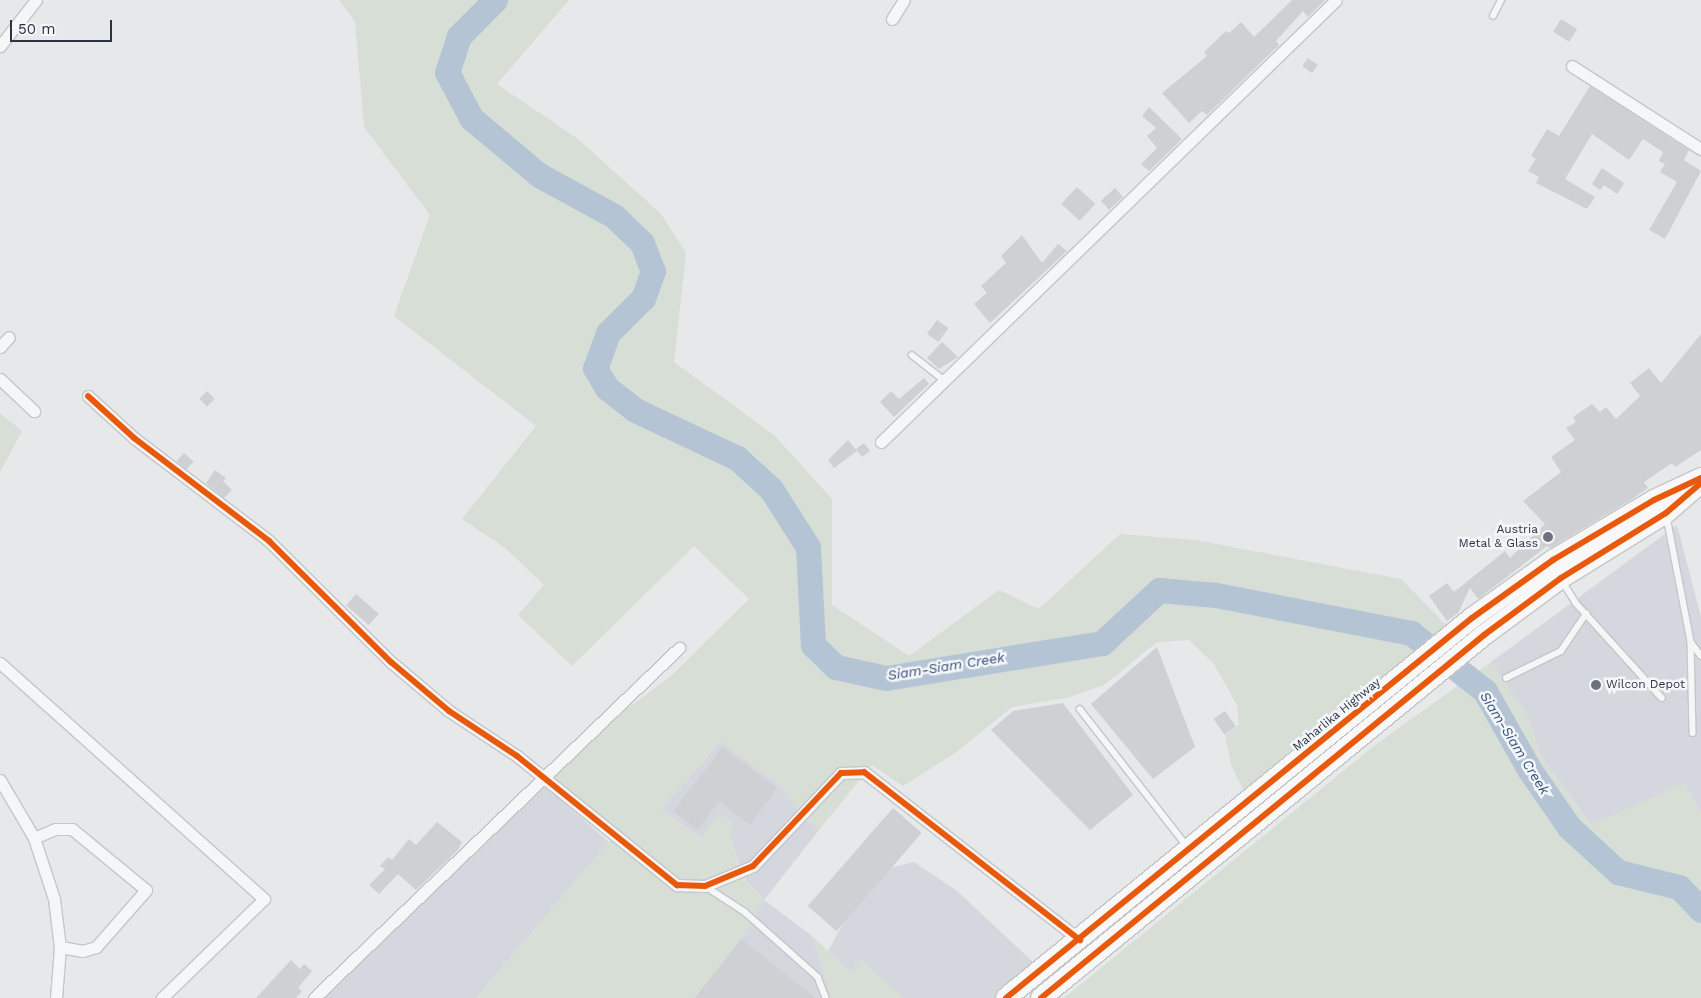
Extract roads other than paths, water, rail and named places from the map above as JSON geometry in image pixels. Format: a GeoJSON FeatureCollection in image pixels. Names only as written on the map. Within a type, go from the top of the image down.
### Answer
{"type":"FeatureCollection","features":[{"type":"Feature","properties":{"kind":"highway","name":"Maharlika Highway"},"geometry":{"type":"LineString","coordinates":[[1041,998],[1393,697],[1472,618],[1553,560],[1654,500],[1701,478]]}},
{"type":"Feature","properties":{"kind":"highway","name":"Maharlika Highway"},"geometry":{"type":"LineString","coordinates":[[1006,998],[1190,849],[1393,697],[1484,635],[1560,578],[1666,513],[1701,483]]}},
{"type":"Feature","properties":{"kind":"street"},"geometry":{"type":"LineString","coordinates":[[0,46],[36,0]]}},
{"type":"Feature","properties":{"kind":"street"},"geometry":{"type":"LineString","coordinates":[[892,19],[904,0]]}},
{"type":"Feature","properties":{"kind":"street"},"geometry":{"type":"LineString","coordinates":[[881,442],[1336,0]]}},
{"type":"Feature","properties":{"kind":"street"},"geometry":{"type":"LineString","coordinates":[[1572,66],[1701,149]]}},
{"type":"Feature","properties":{"kind":"street"},"geometry":{"type":"LineString","coordinates":[[0,347],[9,337]]}},
{"type":"Feature","properties":{"kind":"street"},"geometry":{"type":"LineString","coordinates":[[0,379],[34,411]]}},
{"type":"Feature","properties":{"kind":"street"},"geometry":{"type":"LineString","coordinates":[[88,396],[134,438],[269,541],[398,668],[541,777],[677,885],[705,886],[753,866],[841,773],[864,772],[1080,940]]}},
{"type":"Feature","properties":{"kind":"street"},"geometry":{"type":"LineString","coordinates":[[314,998],[541,777],[679,648]]}},
{"type":"Feature","properties":{"kind":"street"},"geometry":{"type":"LineString","coordinates":[[0,663],[264,900],[162,998]]}},
{"type":"Feature","properties":{"kind":"street"},"geometry":{"type":"LineString","coordinates":[[0,780],[34,838],[54,899],[60,947],[56,998]]}},
{"type":"Feature","properties":{"kind":"street"},"geometry":{"type":"LineString","coordinates":[[34,838],[55,829],[72,829],[146,890],[96,947],[83,951],[60,947]]}},
{"type":"Feature","properties":{"kind":"lane"},"geometry":{"type":"LineString","coordinates":[[1493,16],[1501,0]]}},
{"type":"Feature","properties":{"kind":"lane"},"geometry":{"type":"LineString","coordinates":[[912,355],[944,380]]}},
{"type":"Feature","properties":{"kind":"lane"},"geometry":{"type":"LineString","coordinates":[[1666,513],[1691,642],[1693,733]]}},
{"type":"Feature","properties":{"kind":"lane"},"geometry":{"type":"LineString","coordinates":[[1560,578],[1586,614],[1662,698]]}},
{"type":"Feature","properties":{"kind":"lane"},"geometry":{"type":"LineString","coordinates":[[1506,678],[1561,651],[1586,614]]}},
{"type":"Feature","properties":{"kind":"lane"},"geometry":{"type":"LineString","coordinates":[[1691,642],[1701,656]]}},
{"type":"Feature","properties":{"kind":"lane"},"geometry":{"type":"LineString","coordinates":[[1080,709],[1190,849]]}},
{"type":"Feature","properties":{"kind":"lane"},"geometry":{"type":"LineString","coordinates":[[705,886],[745,912],[818,978],[826,998]]}},
{"type":"Feature","properties":{"kind":"waterway","name":"Siam-Siam Creek"},"geometry":{"type":"LineString","coordinates":[[495,0],[459,36],[447,72],[471,118],[539,175],[614,216],[642,243],[653,271],[643,298],[608,333],[595,368],[607,388],[635,410],[737,458],[771,489],[808,547],[813,645],[836,667],[886,678],[1102,643],[1159,590],[1216,595],[1411,633],[1485,691],[1529,769],[1569,827],[1618,872],[1679,887],[1701,910]]}},
{"type":"Feature","properties":{"kind":"place","name":"Austria Metal & Glass"},"geometry":{"type":"Point","coordinates":[1548,537]}},
{"type":"Feature","properties":{"kind":"place","name":"Wilcon Depot"},"geometry":{"type":"Point","coordinates":[1596,685]}}]}
